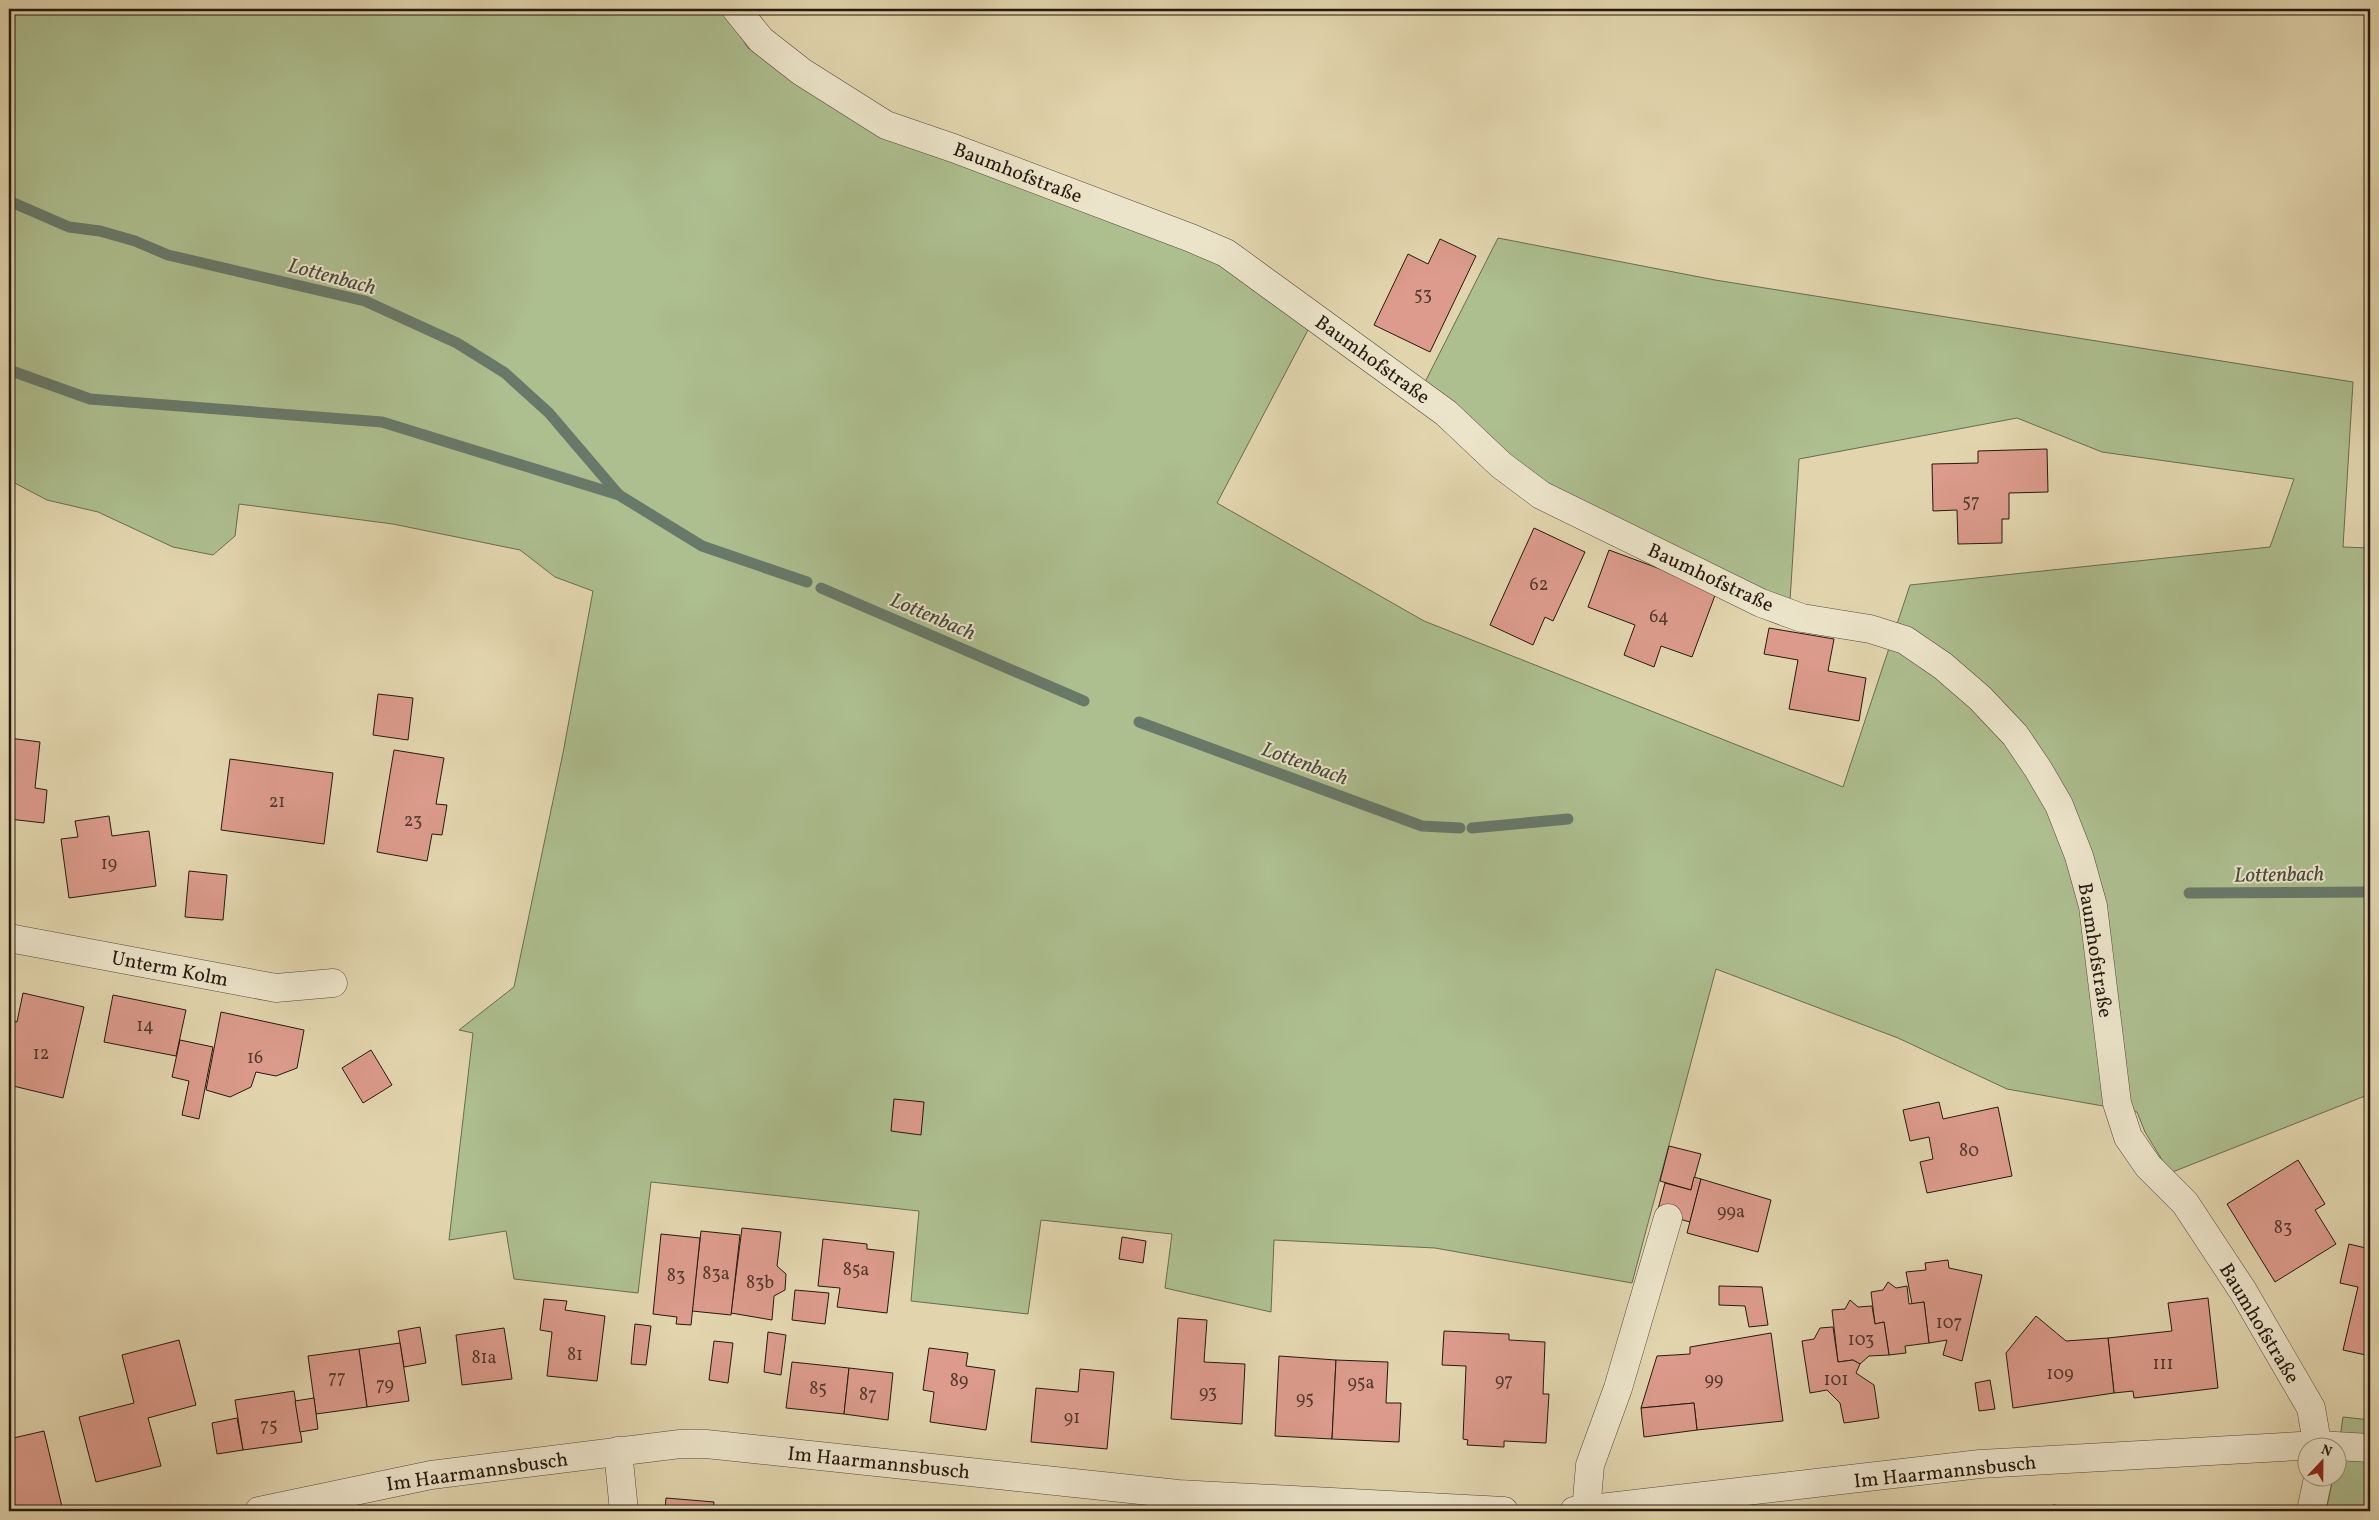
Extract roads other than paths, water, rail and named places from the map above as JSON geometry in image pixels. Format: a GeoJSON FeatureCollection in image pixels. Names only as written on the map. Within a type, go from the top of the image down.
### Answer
{"type":"FeatureCollection","features":[{"type":"Feature","properties":{"kind":"street","name":"Baumhofstraße"},"geometry":{"type":"LineString","coordinates":[[736,9],[761,40],[795,67],[886,125],[980,158],[1226,253],[1446,413],[1500,465],[1541,495],[1761,603],[1802,618],[1870,629],[1905,640],[1943,666],[1980,698],[2015,735],[2038,769],[2058,805],[2079,856],[2093,906],[2117,1103],[2128,1137],[2148,1166],[2185,1203],[2243,1291],[2311,1408],[2317,1438]]}},
{"type":"Feature","properties":{"kind":"street","name":"Unterm Kolm"},"geometry":{"type":"LineString","coordinates":[[9,938],[276,988],[333,983]]}},
{"type":"Feature","properties":{"kind":"street"},"geometry":{"type":"LineString","coordinates":[[1586,1511],[1590,1465],[1618,1388],[1668,1218]]}},
{"type":"Feature","properties":{"kind":"street","name":"Im Haarmannsbusch"},"geometry":{"type":"LineString","coordinates":[[259,1511],[431,1474],[680,1444],[706,1444],[1178,1494],[1504,1511]]}},
{"type":"Feature","properties":{"kind":"street","name":"Im Haarmannsbusch"},"geometry":{"type":"LineString","coordinates":[[1574,1511],[1980,1464],[2296,1447]]}},
{"type":"Feature","properties":{"kind":"street","name":"Im Haarmannsbusch"},"geometry":{"type":"LineString","coordinates":[[2346,1447],[2370,1448]]}},
{"type":"Feature","properties":{"kind":"street"},"geometry":{"type":"LineString","coordinates":[[618,1451],[624,1511]]}},
{"type":"Feature","properties":{"kind":"street"},"geometry":{"type":"LineString","coordinates":[[2311,1511],[2316,1488]]}},
{"type":"Feature","properties":{"kind":"waterway","name":"Lottenbach"},"geometry":{"type":"LineString","coordinates":[[9,201],[69,227],[100,231],[135,241],[168,255],[365,301],[457,343],[505,373],[549,413],[619,495]]}},
{"type":"Feature","properties":{"kind":"waterway","name":"Lottenbach"},"geometry":{"type":"LineString","coordinates":[[9,370],[90,399],[382,422],[619,495],[702,546],[807,582]]}},
{"type":"Feature","properties":{"kind":"waterway","name":"Lottenbach"},"geometry":{"type":"LineString","coordinates":[[821,588],[1084,701]]}},
{"type":"Feature","properties":{"kind":"waterway","name":"Lottenbach"},"geometry":{"type":"LineString","coordinates":[[1139,722],[1422,826],[1460,828]]}},
{"type":"Feature","properties":{"kind":"waterway","name":"Lottenbach"},"geometry":{"type":"LineString","coordinates":[[1472,828],[1568,819]]}},
{"type":"Feature","properties":{"kind":"waterway","name":"Lottenbach"},"geometry":{"type":"LineString","coordinates":[[2189,893],[2370,892]]}}]}
